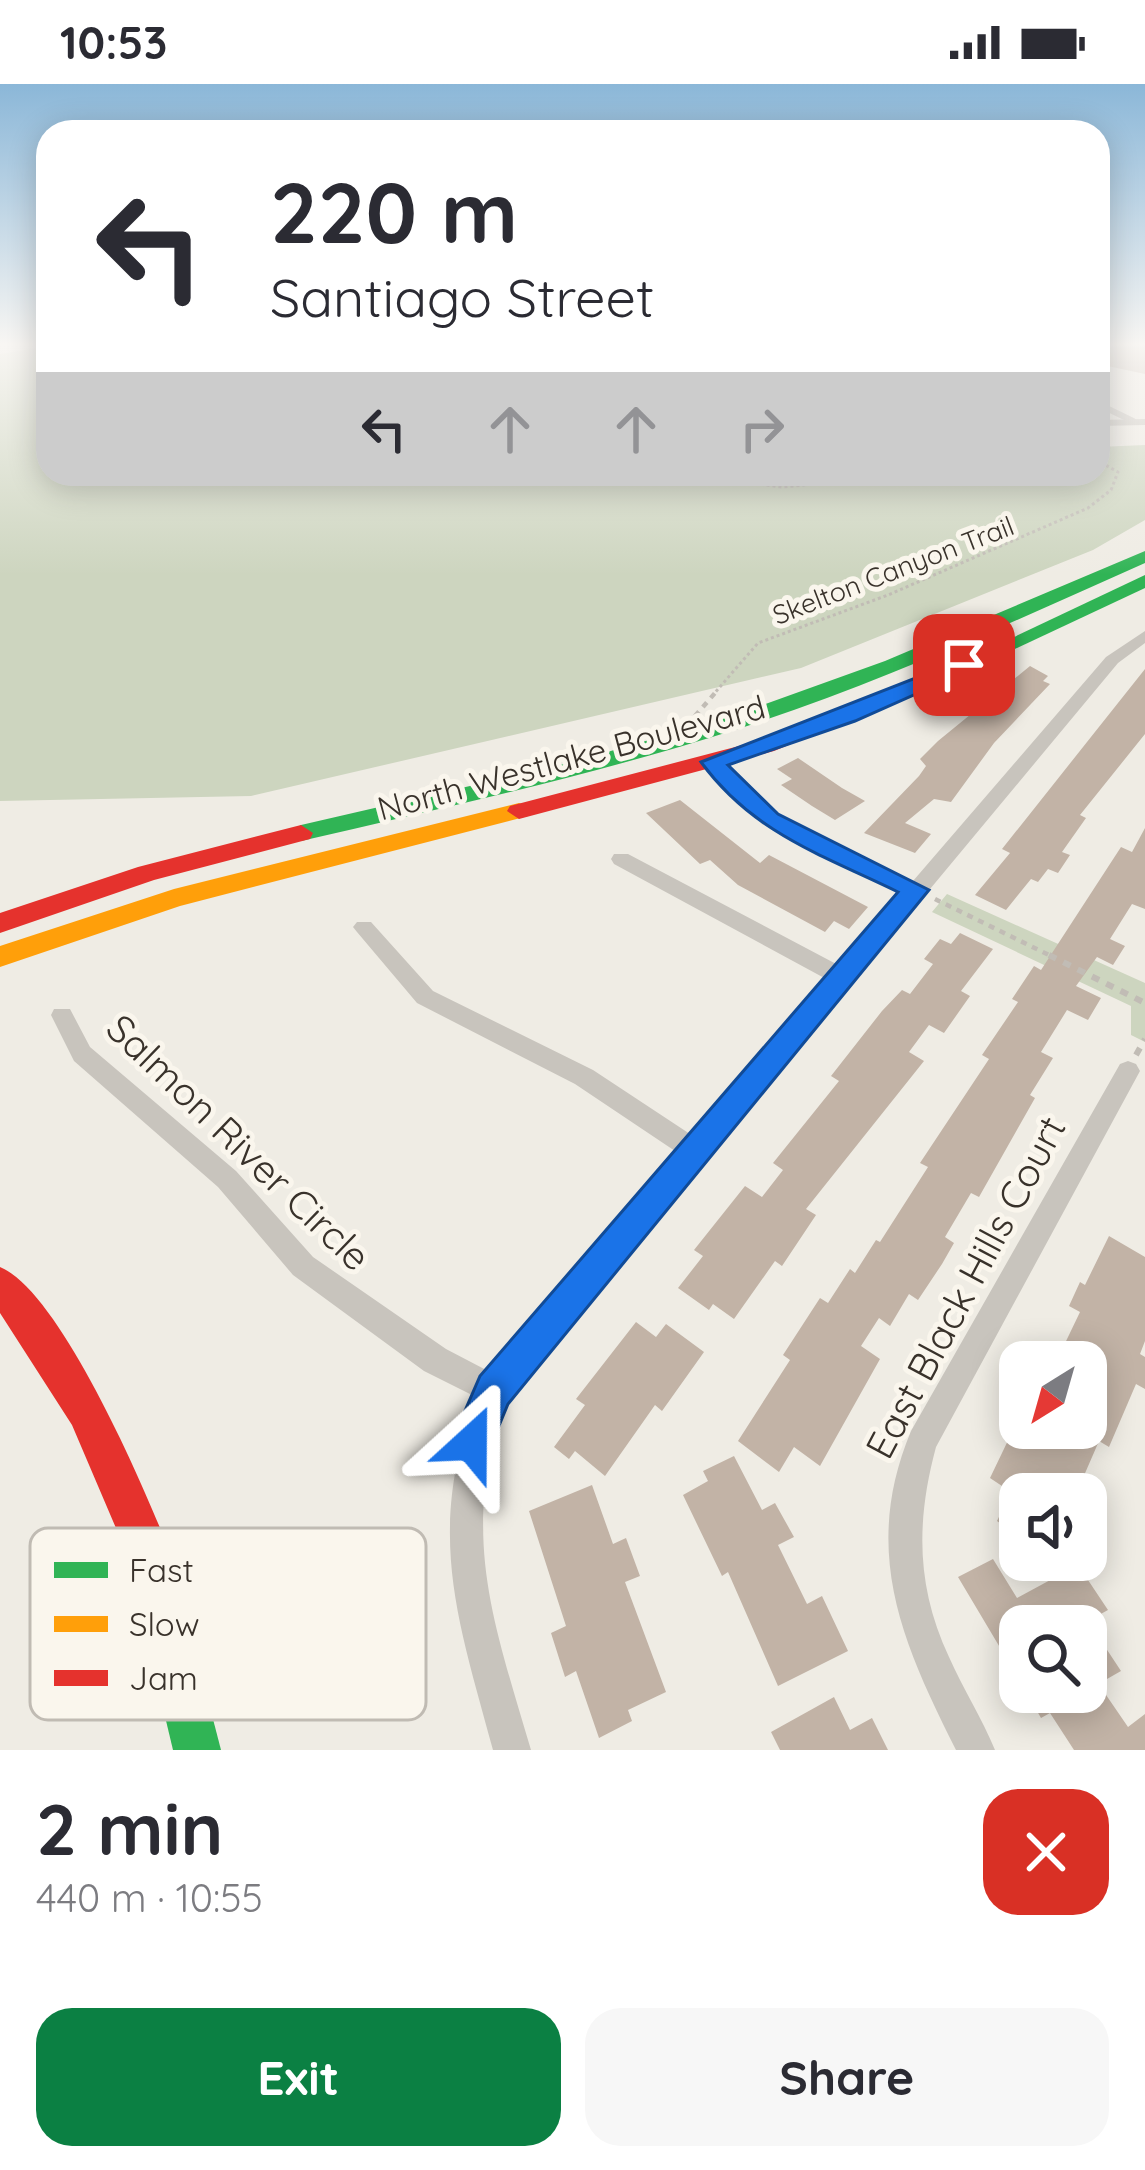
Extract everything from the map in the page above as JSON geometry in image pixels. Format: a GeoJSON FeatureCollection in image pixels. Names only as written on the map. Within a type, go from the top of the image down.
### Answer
{"type":"FeatureCollection","features":[{"type":"Feature","properties":{"kind":"main road","name":"North Westlake Boulevard"},"geometry":{"type":"LineString","coordinates":[[0,923],[179,862],[690,738],[854,684],[1145,556]]}},
{"type":"Feature","properties":{"kind":"main road","name":"North Westlake Boulevard"},"geometry":{"type":"LineString","coordinates":[[0,957],[184,894],[713,762],[847,716],[1145,581]]}},
{"type":"Feature","properties":{"kind":"main road"},"geometry":{"type":"LineString","coordinates":[[0,1284],[54,1351],[101,1433],[142,1528]]}},
{"type":"Feature","properties":{"kind":"main road"},"geometry":{"type":"LineString","coordinates":[[191,1720],[197,1750]]}},
{"type":"Feature","properties":{"kind":"street"},"geometry":{"type":"LineString","coordinates":[[512,1750],[464,1561],[471,1443],[494,1390],[1112,660],[1145,636]]}},
{"type":"Feature","properties":{"kind":"street"},"geometry":{"type":"LineString","coordinates":[[713,762],[743,799],[769,820],[915,890]]}},
{"type":"Feature","properties":{"kind":"street"},"geometry":{"type":"LineString","coordinates":[[621,859],[843,978]]}},
{"type":"Feature","properties":{"kind":"street"},"geometry":{"type":"LineString","coordinates":[[364,927],[425,997],[584,1077],[695,1151]]}},
{"type":"Feature","properties":{"kind":"street","name":"Salmon River Circle"},"geometry":{"type":"LineString","coordinates":[[62,1015],[82,1054],[227,1179],[303,1266],[435,1360],[494,1390]]}},
{"type":"Feature","properties":{"kind":"street","name":"East Black Hills Court"},"geometry":{"type":"LineString","coordinates":[[976,1750],[932,1664],[910,1602],[902,1552],[902,1500],[922,1442],[1127,1070]]}},
{"type":"Feature","properties":{"kind":"lane"},"geometry":{"type":"LineString","coordinates":[[1130,420],[1135,422]]}},
{"type":"Feature","properties":{"kind":"lane"},"geometry":{"type":"LineString","coordinates":[[1110,423],[1145,422]]}},
{"type":"Feature","properties":{"kind":"path","name":"Skelton Canyon Trail"},"geometry":{"type":"LineString","coordinates":[[690,738],[684,723],[712,703],[758,644],[888,595],[1088,508],[1111,490],[1118,472],[1110,462]]}},
{"type":"Feature","properties":{"kind":"path"},"geometry":{"type":"LineString","coordinates":[[915,890],[1145,1003]]}},
{"type":"Feature","properties":{"kind":"green space"},"geometry":{"type":"Polygon","coordinates":[[[0,420],[36,420],[36,486],[1110,486],[1110,446],[1145,445],[1145,520],[1093,550],[801,668],[251,796],[0,801],[0,420]]]}},
{"type":"Feature","properties":{"kind":"green space"},"geometry":{"type":"Polygon","coordinates":[[[947,894],[1145,983],[1145,1042],[1131,1035],[1131,1006],[932,912],[947,894]]]}},
{"type":"Feature","properties":{"kind":"building"},"geometry":{"type":"Polygon","coordinates":[[[1030,666],[1048,676],[1043,681],[1050,684],[994,743],[951,802],[934,799],[905,823],[931,834],[915,853],[864,833],[919,776],[926,766],[920,759],[1030,666]]]}},
{"type":"Feature","properties":{"kind":"building"},"geometry":{"type":"Polygon","coordinates":[[[1145,669],[1145,734],[1080,815],[1086,818],[1062,852],[1070,855],[1058,873],[1048,869],[1038,882],[1031,879],[1006,910],[975,895],[1010,853],[1002,849],[1145,669]]]}},
{"type":"Feature","properties":{"kind":"building"},"geometry":{"type":"Polygon","coordinates":[[[798,758],[865,801],[835,820],[812,806],[781,785],[792,779],[777,769],[798,758]]]}},
{"type":"Feature","properties":{"kind":"building"},"geometry":{"type":"Polygon","coordinates":[[[680,800],[760,863],[769,855],[868,907],[849,929],[834,921],[825,932],[738,885],[710,860],[700,864],[646,813],[680,800]]]}},
{"type":"Feature","properties":{"kind":"building"},"geometry":{"type":"Polygon","coordinates":[[[1145,828],[1145,909],[1132,904],[1110,939],[1125,946],[1113,965],[1097,957],[1076,986],[1101,998],[1088,1020],[1067,1010],[1041,1052],[1053,1058],[1030,1095],[1035,1098],[979,1197],[971,1193],[945,1237],[954,1243],[942,1264],[918,1300],[909,1294],[890,1326],[879,1318],[861,1346],[880,1359],[820,1466],[794,1447],[779,1472],[738,1441],[790,1360],[783,1355],[820,1298],[828,1303],[850,1269],[855,1273],[876,1240],[880,1242],[928,1167],[920,1163],[989,1059],[982,1055],[1018,1002],[1012,999],[1034,966],[1041,970],[1121,847],[1132,852],[1145,828]]]}},
{"type":"Feature","properties":{"kind":"building"},"geometry":{"type":"Polygon","coordinates":[[[960,933],[993,949],[961,991],[970,996],[944,1033],[929,1025],[909,1052],[924,1061],[806,1209],[816,1215],[782,1266],[775,1261],[734,1319],[713,1304],[709,1310],[678,1288],[703,1256],[694,1250],[745,1186],[762,1197],[783,1170],[773,1163],[839,1081],[831,1076],[882,1011],[902,990],[910,994],[933,964],[924,959],[940,939],[951,944],[960,933]]]}},
{"type":"Feature","properties":{"kind":"building"},"geometry":{"type":"Polygon","coordinates":[[[1109,1236],[1145,1257],[1145,1341],[1140,1354],[1145,1357],[1145,1389],[1136,1384],[1109,1447],[1107,1341],[1066,1341],[1080,1312],[1069,1306],[1080,1282],[1085,1285],[1109,1236]]]}},
{"type":"Feature","properties":{"kind":"building"},"geometry":{"type":"Polygon","coordinates":[[[636,1322],[656,1337],[666,1324],[704,1352],[662,1411],[655,1405],[605,1476],[575,1451],[569,1459],[554,1447],[585,1405],[576,1399],[636,1322]]]}},
{"type":"Feature","properties":{"kind":"building"},"geometry":{"type":"Polygon","coordinates":[[[1004,1449],[1096,1449],[1085,1473],[999,1473],[999,1484],[990,1478],[1004,1449]]]}},
{"type":"Feature","properties":{"kind":"building"},"geometry":{"type":"Polygon","coordinates":[[[734,1456],[762,1510],[775,1503],[794,1537],[778,1545],[807,1604],[822,1596],[848,1651],[778,1686],[728,1572],[722,1576],[683,1495],[708,1481],[703,1471],[734,1456]]]}},
{"type":"Feature","properties":{"kind":"building"},"geometry":{"type":"Polygon","coordinates":[[[592,1485],[613,1544],[626,1538],[640,1576],[625,1582],[666,1692],[628,1710],[632,1721],[599,1738],[576,1671],[565,1677],[551,1633],[566,1626],[529,1511],[592,1485]]]}},
{"type":"Feature","properties":{"kind":"building"},"geometry":{"type":"Polygon","coordinates":[[[993,1559],[999,1581],[1007,1581],[1017,1598],[1048,1581],[1089,1581],[1105,1605],[999,1605],[999,1646],[958,1577],[993,1559]]]}},
{"type":"Feature","properties":{"kind":"building"},"geometry":{"type":"Polygon","coordinates":[[[1107,1650],[1121,1671],[1107,1679],[1107,1650]]]}},
{"type":"Feature","properties":{"kind":"building"},"geometry":{"type":"Polygon","coordinates":[[[1107,1696],[1128,1727],[1145,1714],[1145,1750],[1074,1750],[1050,1713],[1107,1713],[1107,1696]]]}},
{"type":"Feature","properties":{"kind":"building"},"geometry":{"type":"Polygon","coordinates":[[[834,1697],[850,1730],[872,1718],[888,1750],[780,1750],[771,1732],[834,1697]]]}},
{"type":"Feature","properties":{"kind":"traffic: fast"},"geometry":{"type":"LineString","coordinates":[[301,833],[575,769],[737,722],[892,665],[1145,556]]}},
{"type":"Feature","properties":{"kind":"traffic: fast"},"geometry":{"type":"LineString","coordinates":[[948,673],[1145,581]]}},
{"type":"Feature","properties":{"kind":"traffic: fast"},"geometry":{"type":"LineString","coordinates":[[190,1720],[197,1750]]}},
{"type":"Feature","properties":{"kind":"traffic: slow"},"geometry":{"type":"LineString","coordinates":[[0,957],[174,898],[519,811]]}},
{"type":"Feature","properties":{"kind":"traffic: jam"},"geometry":{"type":"LineString","coordinates":[[519,811],[766,746],[948,673]]}},
{"type":"Feature","properties":{"kind":"traffic: jam"},"geometry":{"type":"LineString","coordinates":[[0,923],[147,873],[301,833]]}},
{"type":"Feature","properties":{"kind":"traffic: jam"},"geometry":{"type":"LineString","coordinates":[[0,1284],[47,1346],[86,1411],[138,1528]]}},
{"type":"Feature","properties":{"kind":"route"},"geometry":{"type":"LineString","coordinates":[[471,1443],[494,1390],[915,890],[769,820],[743,799],[713,762],[847,716],[964,665]]}}]}
